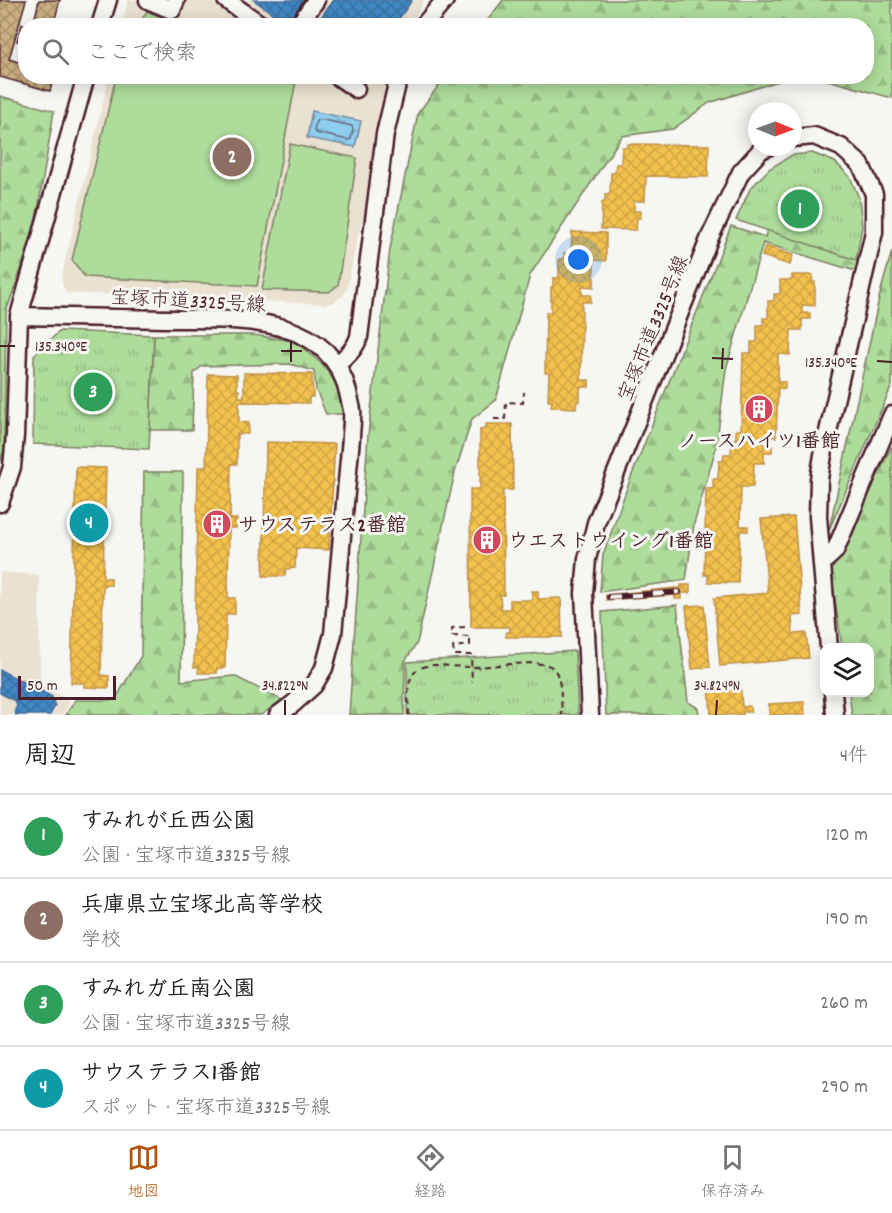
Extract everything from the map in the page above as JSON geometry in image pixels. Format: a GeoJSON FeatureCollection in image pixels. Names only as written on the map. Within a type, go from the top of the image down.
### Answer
{"type":"FeatureCollection","features":[{"type":"Feature","properties":{"kind":"street"},"geometry":{"type":"LineString","coordinates":[[102,18],[108,0]]}},
{"type":"Feature","properties":{"kind":"street"},"geometry":{"type":"LineString","coordinates":[[148,0],[172,10],[176,0]]}},
{"type":"Feature","properties":{"kind":"street"},"geometry":{"type":"LineString","coordinates":[[226,0],[252,18]]}},
{"type":"Feature","properties":{"kind":"street"},"geometry":{"type":"LineString","coordinates":[[304,18],[316,0]]}},
{"type":"Feature","properties":{"kind":"street"},"geometry":{"type":"LineString","coordinates":[[430,18],[445,0]]}},
{"type":"Feature","properties":{"kind":"street"},"geometry":{"type":"LineString","coordinates":[[0,503],[12,467],[19,316],[84,84]]}},
{"type":"Feature","properties":{"kind":"street"},"geometry":{"type":"LineString","coordinates":[[349,84],[356,89]]}},
{"type":"Feature","properties":{"kind":"street"},"geometry":{"type":"LineString","coordinates":[[336,364],[356,346],[359,337],[385,134],[397,84]]}},
{"type":"Feature","properties":{"kind":"street"},"geometry":{"type":"LineString","coordinates":[[802,137],[814,136],[841,147],[861,165],[874,194],[874,232],[826,438],[821,469],[818,517],[829,643]]}},
{"type":"Feature","properties":{"kind":"street","name":"宝塚市道3325号線"},"geometry":{"type":"LineString","coordinates":[[590,715],[584,594],[587,559],[596,523],[710,237],[741,172],[756,156]]}},
{"type":"Feature","properties":{"kind":"street","name":"宝塚市道3325号線"},"geometry":{"type":"LineString","coordinates":[[19,316],[226,320],[262,323],[300,333],[313,341],[325,351],[344,376],[352,409],[351,438],[333,634],[324,668],[314,685],[278,715]]}},
{"type":"Feature","properties":{"kind":"street"},"geometry":{"type":"LineString","coordinates":[[822,563],[835,551],[892,415]]}},
{"type":"Feature","properties":{"kind":"street"},"geometry":{"type":"LineString","coordinates":[[833,697],[835,715]]}},
{"type":"Feature","properties":{"kind":"path"},"geometry":{"type":"LineString","coordinates":[[494,419],[505,419],[506,402],[523,403],[524,392]]}},
{"type":"Feature","properties":{"kind":"path"},"geometry":{"type":"LineString","coordinates":[[465,627],[452,628],[452,636],[470,637],[470,645],[453,647],[454,656],[471,655],[472,682]]}},
{"type":"Feature","properties":{"kind":"path"},"geometry":{"type":"LineString","coordinates":[[409,715],[409,681],[414,672],[422,667],[433,665],[471,668],[517,664],[544,664],[553,668],[558,675],[562,715]]}},
{"type":"Feature","properties":{"kind":"shaded area"},"geometry":{"type":"Polygon","coordinates":[[[128,0],[424,0],[415,18],[124,18],[128,0]]]}},
{"type":"Feature","properties":{"kind":"shaded area"},"geometry":{"type":"Polygon","coordinates":[[[107,84],[387,84],[365,216],[359,231],[347,288],[343,296],[334,302],[327,304],[67,293],[62,284],[62,275],[107,84]]]}},
{"type":"Feature","properties":{"kind":"shaded area"},"geometry":{"type":"Polygon","coordinates":[[[0,572],[39,575],[40,683],[70,702],[63,715],[0,715],[0,572]]]}},
{"type":"Feature","properties":{"kind":"green space"},"geometry":{"type":"Polygon","coordinates":[[[503,0],[892,0],[892,98],[842,84],[874,84],[874,18],[489,18],[503,0]]]}},
{"type":"Feature","properties":{"kind":"green space"},"geometry":{"type":"Polygon","coordinates":[[[147,11],[162,18],[143,18],[147,11]]]}},
{"type":"Feature","properties":{"kind":"green space"},"geometry":{"type":"Polygon","coordinates":[[[114,84],[295,84],[257,286],[85,277],[72,260],[114,84]]]}},
{"type":"Feature","properties":{"kind":"green space"},"geometry":{"type":"Polygon","coordinates":[[[440,84],[769,84],[709,103],[673,129],[622,136],[530,275],[496,400],[472,419],[455,472],[417,643],[405,661],[404,715],[349,715],[368,435],[390,249],[418,113],[440,84]]]}},
{"type":"Feature","properties":{"kind":"green space"},"geometry":{"type":"Polygon","coordinates":[[[0,96],[54,111],[34,233],[6,312],[4,450],[0,463],[0,96]]]}},
{"type":"Feature","properties":{"kind":"green space"},"geometry":{"type":"Polygon","coordinates":[[[290,144],[357,158],[338,285],[329,292],[262,290],[290,144]]]}},
{"type":"Feature","properties":{"kind":"green space"},"geometry":{"type":"Polygon","coordinates":[[[812,153],[835,162],[850,177],[859,198],[862,227],[856,260],[736,220],[750,189],[769,169],[790,156],[802,156],[802,154],[812,153]]]}},
{"type":"Feature","properties":{"kind":"green space"},"geometry":{"type":"Polygon","coordinates":[[[771,217],[860,260],[859,269],[852,270],[763,243],[726,369],[716,448],[694,524],[686,580],[600,592],[603,555],[630,480],[731,226],[765,237],[771,217]]]}},
{"type":"Feature","properties":{"kind":"green space"},"geometry":{"type":"Polygon","coordinates":[[[892,251],[892,385],[829,530],[880,294],[892,251]]]}},
{"type":"Feature","properties":{"kind":"green space"},"geometry":{"type":"Polygon","coordinates":[[[60,331],[154,335],[149,449],[33,444],[34,355],[60,331]]]}},
{"type":"Feature","properties":{"kind":"green space"},"geometry":{"type":"Polygon","coordinates":[[[154,335],[253,335],[294,341],[321,363],[335,381],[345,414],[326,414],[316,390],[314,371],[290,364],[202,366],[194,373],[192,430],[150,430],[154,335]]]}},
{"type":"Feature","properties":{"kind":"green space"},"geometry":{"type":"Polygon","coordinates":[[[892,446],[892,715],[852,715],[850,697],[874,697],[874,643],[841,643],[831,572],[892,446]]]}},
{"type":"Feature","properties":{"kind":"green space"},"geometry":{"type":"Polygon","coordinates":[[[144,472],[183,472],[181,681],[234,676],[282,700],[261,715],[66,715],[75,700],[115,700],[141,656],[144,472]]]}},
{"type":"Feature","properties":{"kind":"green space"},"geometry":{"type":"Polygon","coordinates":[[[677,605],[688,702],[698,708],[699,715],[606,715],[602,612],[677,605]]]}},
{"type":"Feature","properties":{"kind":"green space"},"geometry":{"type":"Polygon","coordinates":[[[575,651],[578,715],[407,715],[407,662],[575,651]]]}},
{"type":"Feature","properties":{"kind":"water"},"geometry":{"type":"Polygon","coordinates":[[[312,111],[361,121],[355,147],[307,138],[312,111]]]}},
{"type":"Feature","properties":{"kind":"building: 住宅"},"geometry":{"type":"Polygon","coordinates":[[[628,144],[709,145],[708,177],[646,176],[645,201],[634,201],[634,211],[641,211],[641,218],[637,218],[636,230],[601,229],[602,202],[605,202],[605,194],[610,194],[611,173],[615,173],[616,164],[621,164],[622,147],[628,147],[628,144]]]}},
{"type":"Feature","properties":{"kind":"building: 住宅"},"geometry":{"type":"Polygon","coordinates":[[[572,232],[606,233],[606,261],[594,260],[594,287],[582,286],[582,295],[591,295],[591,302],[582,302],[581,380],[589,380],[589,387],[580,387],[580,401],[577,401],[576,408],[551,407],[552,401],[548,401],[549,373],[545,373],[546,312],[551,312],[551,287],[553,287],[553,278],[559,278],[559,259],[564,259],[564,253],[571,253],[572,232]]]}},
{"type":"Feature","properties":{"kind":"building: 住宅"},"geometry":{"type":"Polygon","coordinates":[[[765,246],[793,255],[790,265],[762,256],[765,246]]]}},
{"type":"Feature","properties":{"kind":"building: 住宅","name":"ノースハイツ1番館"},"geometry":{"type":"Polygon","coordinates":[[[792,275],[813,275],[815,306],[802,305],[802,313],[810,313],[810,319],[802,319],[802,330],[791,330],[790,355],[778,354],[778,382],[785,382],[785,389],[778,388],[776,437],[764,437],[764,446],[772,446],[772,452],[764,452],[764,463],[754,463],[753,487],[741,487],[740,526],[748,526],[748,531],[740,531],[738,583],[708,582],[708,575],[704,575],[706,488],[713,489],[713,479],[718,479],[719,461],[723,461],[724,454],[731,454],[732,439],[736,439],[736,430],[741,430],[743,353],[751,353],[751,342],[757,342],[757,325],[763,325],[763,318],[768,318],[768,301],[774,301],[774,294],[780,294],[780,280],[792,280],[792,275]]]}},
{"type":"Feature","properties":{"kind":"building: 住宅","name":"サウステラス2番館"},"geometry":{"type":"Polygon","coordinates":[[[244,373],[312,374],[313,397],[309,397],[309,403],[239,402],[239,422],[249,423],[248,434],[237,434],[237,464],[231,464],[230,519],[237,519],[236,528],[229,528],[228,598],[235,598],[235,614],[226,614],[225,668],[217,668],[217,673],[198,673],[199,667],[194,667],[198,467],[206,467],[208,374],[237,375],[239,397],[244,397],[244,373]]]}},
{"type":"Feature","properties":{"kind":"building: 住宅","name":"ウエストウイング1番館"},"geometry":{"type":"Polygon","coordinates":[[[486,424],[512,424],[513,490],[503,490],[504,595],[500,595],[501,609],[510,609],[510,600],[532,600],[532,591],[538,591],[538,599],[561,598],[562,637],[506,637],[506,632],[510,632],[510,627],[471,627],[470,489],[480,489],[480,429],[486,429],[486,424]]]}},
{"type":"Feature","properties":{"kind":"building: 住宅"},"geometry":{"type":"Polygon","coordinates":[[[266,442],[335,444],[329,550],[296,548],[295,568],[286,569],[285,576],[263,576],[266,442]]]}},
{"type":"Feature","properties":{"kind":"building: 住宅"},"geometry":{"type":"Polygon","coordinates":[[[76,467],[106,468],[103,578],[111,578],[111,585],[103,585],[101,675],[109,676],[109,688],[84,687],[84,683],[71,683],[76,467]]]}},
{"type":"Feature","properties":{"kind":"building: 住宅"},"geometry":{"type":"Polygon","coordinates":[[[794,517],[802,615],[792,616],[793,634],[806,633],[809,658],[720,666],[714,598],[768,593],[761,519],[794,517]]]}},
{"type":"Feature","properties":{"kind":"building: 住宅"},"geometry":{"type":"Polygon","coordinates":[[[681,585],[690,585],[690,593],[682,593],[682,599],[675,599],[675,588],[681,588],[681,585]]]}},
{"type":"Feature","properties":{"kind":"building: 住宅"},"geometry":{"type":"Polygon","coordinates":[[[675,588],[675,595],[606,600],[606,595],[675,588]]]}},
{"type":"Feature","properties":{"kind":"building: 住宅"},"geometry":{"type":"Polygon","coordinates":[[[704,605],[710,667],[692,669],[686,606],[704,605]]]}},
{"type":"Feature","properties":{"kind":"building: 住宅"},"geometry":{"type":"Polygon","coordinates":[[[740,680],[742,707],[750,706],[751,712],[743,712],[743,715],[711,715],[709,683],[740,680]]]}},
{"type":"Feature","properties":{"kind":"building: 住宅"},"geometry":{"type":"Polygon","coordinates":[[[804,702],[805,715],[769,715],[769,704],[804,702]]]}},
{"type":"Feature","properties":{"kind":"building: 教育"},"geometry":{"type":"Polygon","coordinates":[[[254,0],[303,0],[291,18],[279,18],[254,0]]]}},
{"type":"Feature","properties":{"kind":"building: 教育"},"geometry":{"type":"Polygon","coordinates":[[[333,0],[412,0],[400,18],[321,18],[333,0]]]}},
{"type":"Feature","properties":{"kind":"building: 教育"},"geometry":{"type":"Polygon","coordinates":[[[0,670],[29,685],[32,689],[34,687],[52,697],[55,706],[50,715],[16,715],[15,701],[0,693],[0,670]]]}},
{"type":"Feature","properties":{"kind":"building: その他"},"geometry":{"type":"Polygon","coordinates":[[[0,0],[26,0],[21,18],[18,18],[18,28],[9,59],[18,62],[18,82],[0,77],[0,0]]]}},
{"type":"Feature","properties":{"kind":"building: その他"},"geometry":{"type":"Polygon","coordinates":[[[39,0],[60,0],[55,18],[35,18],[39,0]]]}},
{"type":"Feature","properties":{"kind":"building: その他"},"geometry":{"type":"Polygon","coordinates":[[[25,84],[52,84],[50,91],[25,84]]]}},
{"type":"Feature","properties":{"kind":"railway"},"geometry":{"type":"LineString","coordinates":[[609,597],[679,592]]}},
{"type":"Feature","properties":{"kind":"place","name":"兵庫県立宝塚北高等学校"},"geometry":{"type":"Point","coordinates":[232,157]}},
{"type":"Feature","properties":{"kind":"place","name":"すみれが丘西公園"},"geometry":{"type":"Point","coordinates":[800,209]}},
{"type":"Feature","properties":{"kind":"place","name":"すみれガ丘南公園"},"geometry":{"type":"Point","coordinates":[93,392]}},
{"type":"Feature","properties":{"kind":"place","name":"ノースハイツ1番館"},"geometry":{"type":"Point","coordinates":[759,409]}},
{"type":"Feature","properties":{"kind":"place","name":"サウステラス1番館"},"geometry":{"type":"Point","coordinates":[89,523]}},
{"type":"Feature","properties":{"kind":"place","name":"サウステラス2番館"},"geometry":{"type":"Point","coordinates":[217,524]}},
{"type":"Feature","properties":{"kind":"place","name":"ウエストウイング1番館"},"geometry":{"type":"Point","coordinates":[487,540]}}]}
